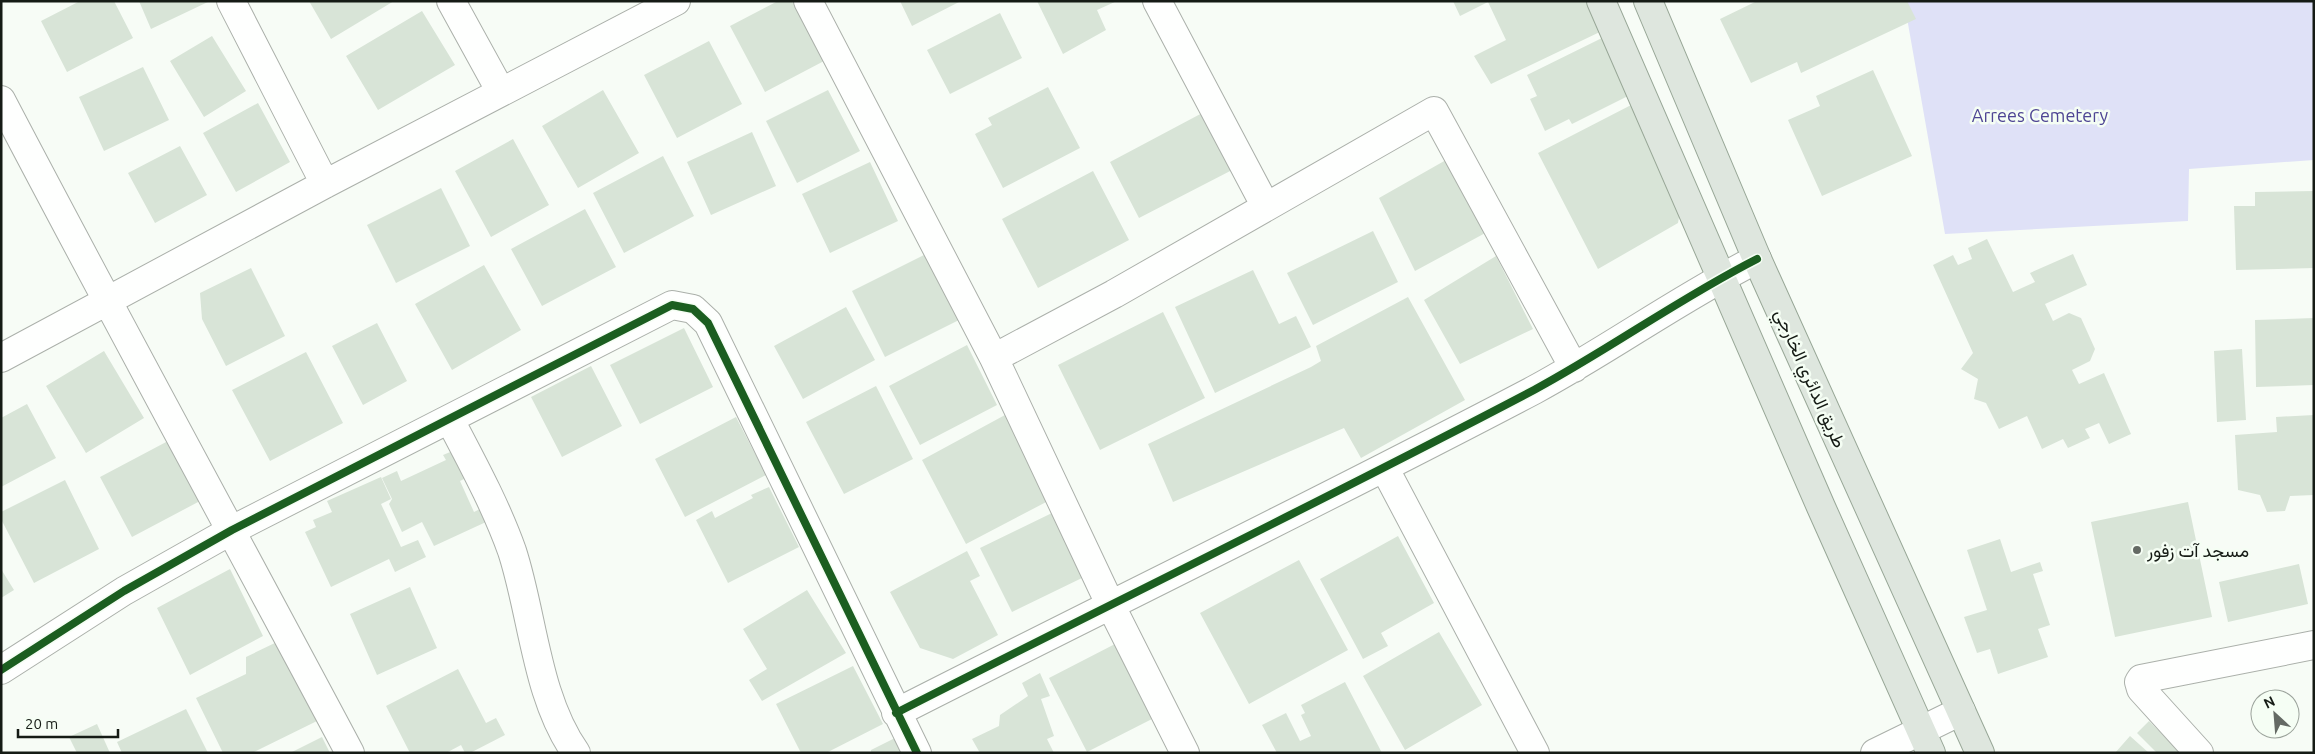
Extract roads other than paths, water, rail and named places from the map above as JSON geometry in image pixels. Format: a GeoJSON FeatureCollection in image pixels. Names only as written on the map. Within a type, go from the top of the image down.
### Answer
{"type":"FeatureCollection","features":[{"type":"Feature","properties":{"kind":"main road"},"geometry":{"type":"LineString","coordinates":[[1601,1],[1723,276],[1821,507],[1926,741]]}},
{"type":"Feature","properties":{"kind":"main road","name":"طريق الدائري الخارجي"},"geometry":{"type":"LineString","coordinates":[[1648,1],[1757,259],[1980,753]]}},
{"type":"Feature","properties":{"kind":"street"},"geometry":{"type":"LineString","coordinates":[[231,1],[325,184]]}},
{"type":"Feature","properties":{"kind":"street"},"geometry":{"type":"LineString","coordinates":[[452,1],[502,92]]}},
{"type":"Feature","properties":{"kind":"street"},"geometry":{"type":"LineString","coordinates":[[1,358],[325,184],[676,1]]}},
{"type":"Feature","properties":{"kind":"street"},"geometry":{"type":"LineString","coordinates":[[808,1],[994,358],[1110,604],[1185,753]]}},
{"type":"Feature","properties":{"kind":"street"},"geometry":{"type":"LineString","coordinates":[[1157,1],[1266,207]]}},
{"type":"Feature","properties":{"kind":"street"},"geometry":{"type":"LineString","coordinates":[[1,100],[107,302],[232,530],[350,753]]}},
{"type":"Feature","properties":{"kind":"street"},"geometry":{"type":"LineString","coordinates":[[994,358],[1114,294],[1434,111],[1574,368]]}},
{"type":"Feature","properties":{"kind":"street"},"geometry":{"type":"LineString","coordinates":[[896,713],[1110,604],[1385,469],[1574,368],[1723,276],[1757,259]]}},
{"type":"Feature","properties":{"kind":"street"},"geometry":{"type":"LineString","coordinates":[[1,670],[124,591],[232,530],[672,305],[694,309],[708,323],[917,753]]}},
{"type":"Feature","properties":{"kind":"street"},"geometry":{"type":"LineString","coordinates":[[450,420],[485,488],[512,551],[549,700],[576,753]]}},
{"type":"Feature","properties":{"kind":"street"},"geometry":{"type":"LineString","coordinates":[[1385,469],[1535,753]]}},
{"type":"Feature","properties":{"kind":"street"},"geometry":{"type":"LineString","coordinates":[[2199,753],[2141,689],[2139,682],[2141,679],[2314,644]]}},
{"type":"Feature","properties":{"kind":"street"},"geometry":{"type":"LineString","coordinates":[[1875,753],[1926,741],[1961,711]]}},
{"type":"Feature","properties":{"kind":"place","name":"مسجد آت زفور"},"geometry":{"type":"Point","coordinates":[2137,550]}},
{"type":"Feature","properties":{"kind":"park label","name":"Arrees Cemetery"},"geometry":{"type":"Point","coordinates":[2040,115]}}]}
